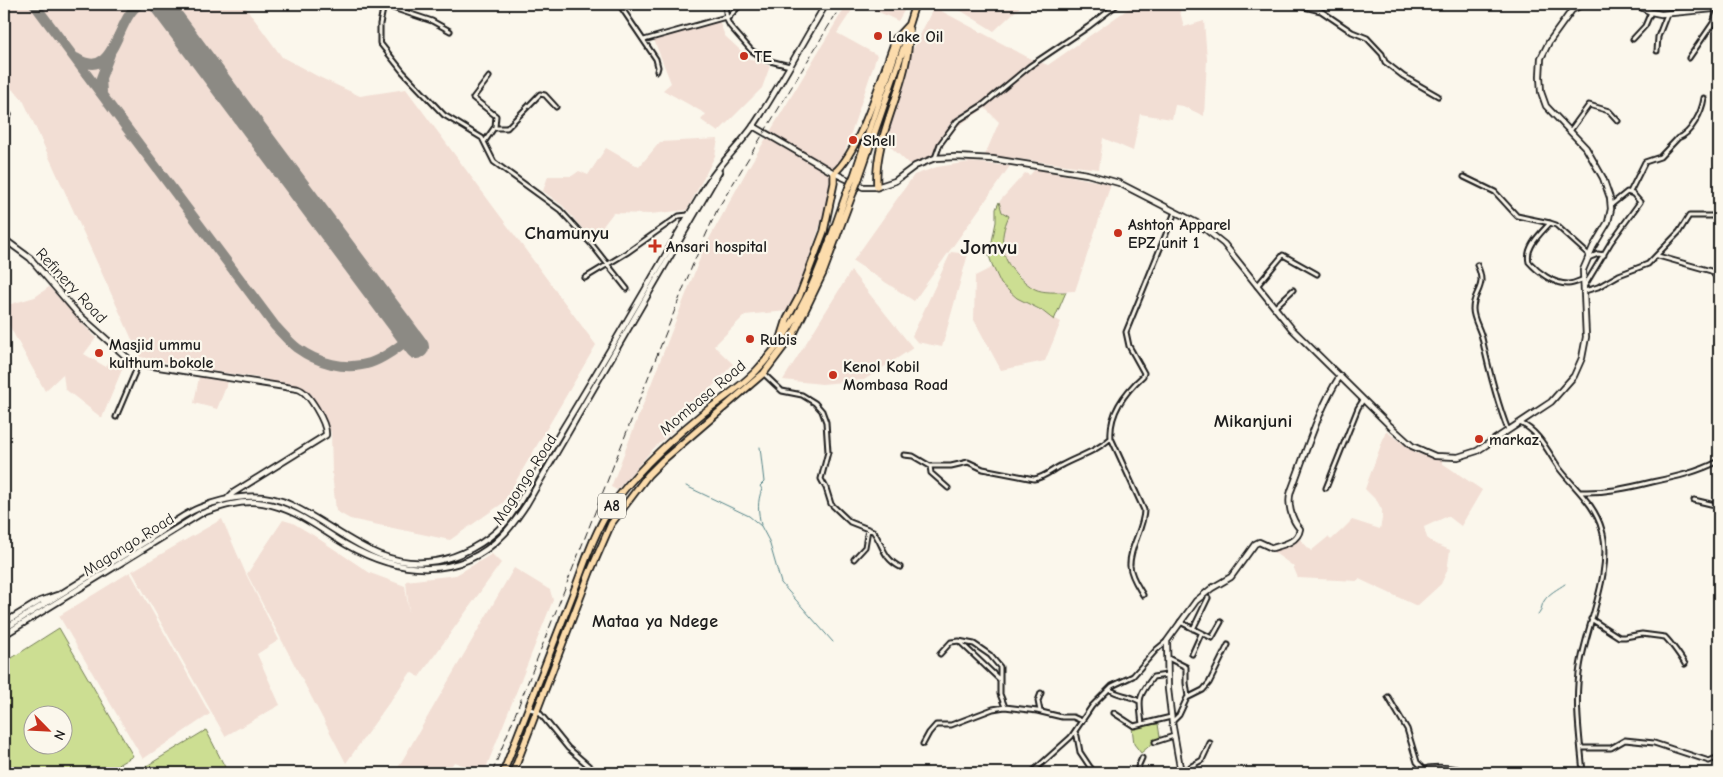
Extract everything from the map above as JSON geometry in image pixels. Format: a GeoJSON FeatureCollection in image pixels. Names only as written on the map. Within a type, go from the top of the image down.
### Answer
{"type":"FeatureCollection","features":[{"type":"Feature","properties":{"kind":"highway","name":"Mombasa Road"},"geometry":{"type":"LineString","coordinates":[[503,773],[592,547],[611,507],[647,464],[665,446],[702,414],[728,396],[755,371],[788,332],[801,310],[859,178],[905,44],[905,36],[915,4]]}},
{"type":"Feature","properties":{"kind":"highway"},"geometry":{"type":"LineString","coordinates":[[780,342],[787,319],[799,297],[824,232],[834,184],[834,173],[844,163],[856,144],[896,38],[908,25]]}},
{"type":"Feature","properties":{"kind":"highway"},"geometry":{"type":"LineString","coordinates":[[877,187],[876,176],[884,132],[902,79],[908,51],[908,25]]}},
{"type":"Feature","properties":{"kind":"highway","name":"Mombasa Road"},"geometry":{"type":"LineString","coordinates":[[513,773],[590,572],[611,524],[644,480],[663,460],[764,374],[794,333],[812,298],[830,247]]}},
{"type":"Feature","properties":{"kind":"main road","name":"Magongo Road"},"geometry":{"type":"LineString","coordinates":[[4,629],[150,540],[183,516],[199,508],[227,499],[257,496],[282,500],[313,516],[348,540],[375,554],[395,560],[416,562],[433,562],[451,558],[470,549],[503,525],[520,501],[705,186],[753,126],[826,4]]}},
{"type":"Feature","properties":{"kind":"main road"},"geometry":{"type":"LineString","coordinates":[[753,126],[834,173],[863,187],[877,187],[895,181],[915,166],[935,158],[963,157],[993,159],[1097,176],[1119,183],[1199,224],[1224,244],[1292,329],[1390,426],[1412,446],[1435,456],[1452,458],[1477,450],[1554,399],[1576,373],[1582,358],[1586,337],[1583,270],[1609,218],[1611,205],[1606,185],[1592,156],[1546,106],[1543,100],[1541,92],[1541,63],[1545,50],[1572,10],[1583,4]]}},
{"type":"Feature","properties":{"kind":"main road"},"geometry":{"type":"LineString","coordinates":[[1634,4],[1651,12],[1667,14],[1719,7]]}},
{"type":"Feature","properties":{"kind":"main road","name":"Magongo Road"},"geometry":{"type":"LineString","coordinates":[[4,635],[200,514],[237,504],[260,502],[288,510],[378,561],[402,567],[421,569],[445,567],[458,564],[481,553],[503,536],[526,505],[726,160]]}},
{"type":"Feature","properties":{"kind":"main road","name":"Refinery Road"},"geometry":{"type":"LineString","coordinates":[[4,239],[30,258],[87,323],[128,359],[139,364],[304,392],[319,413],[326,430],[325,437],[233,493],[227,499]]}},
{"type":"Feature","properties":{"kind":"main road"},"geometry":{"type":"LineString","coordinates":[[1181,773],[1172,719],[1167,641],[1202,596],[1231,577],[1257,542],[1272,548],[1293,541],[1298,536],[1300,530],[1296,525],[1289,502],[1290,490],[1324,405],[1340,376]]}},
{"type":"Feature","properties":{"kind":"main road"},"geometry":{"type":"LineString","coordinates":[[520,501],[526,505]]}},
{"type":"Feature","properties":{"kind":"main road"},"geometry":{"type":"LineString","coordinates":[[4,623],[40,601],[50,596],[62,594]]}},
{"type":"Feature","properties":{"kind":"street"},"geometry":{"type":"LineString","coordinates":[[450,31],[432,21],[384,4],[379,31],[380,43],[409,79],[444,115],[479,136],[485,142],[492,161],[560,210],[627,289]]}},
{"type":"Feature","properties":{"kind":"street"},"geometry":{"type":"LineString","coordinates":[[619,4],[656,59],[657,71]]}},
{"type":"Feature","properties":{"kind":"street"},"geometry":{"type":"LineString","coordinates":[[725,4],[726,18],[744,43],[756,55],[766,60],[790,66]]}},
{"type":"Feature","properties":{"kind":"street"},"geometry":{"type":"LineString","coordinates":[[644,40],[726,18],[741,4]]}},
{"type":"Feature","properties":{"kind":"street"},"geometry":{"type":"LineString","coordinates":[[935,158],[940,144],[957,122],[984,104],[1030,66],[1088,27],[1118,4]]}},
{"type":"Feature","properties":{"kind":"street"},"geometry":{"type":"LineString","coordinates":[[1292,4],[1318,10],[1352,32],[1367,38],[1382,54],[1385,62],[1403,76],[1438,96]]}},
{"type":"Feature","properties":{"kind":"street"},"geometry":{"type":"LineString","coordinates":[[1689,58],[1714,23],[1719,7]]}},
{"type":"Feature","properties":{"kind":"street"},"geometry":{"type":"LineString","coordinates":[[1633,40],[1645,26],[1651,12]]}},
{"type":"Feature","properties":{"kind":"street"},"geometry":{"type":"LineString","coordinates":[[1657,51],[1658,37],[1667,14]]}},
{"type":"Feature","properties":{"kind":"street"},"geometry":{"type":"LineString","coordinates":[[485,142],[495,127],[496,116],[472,98],[489,77]]}},
{"type":"Feature","properties":{"kind":"street"},"geometry":{"type":"LineString","coordinates":[[495,127],[506,128],[542,93],[556,107]]}},
{"type":"Feature","properties":{"kind":"street"},"geometry":{"type":"LineString","coordinates":[[1630,192],[1645,162],[1660,157],[1678,138],[1688,131],[1701,112],[1704,98]]}},
{"type":"Feature","properties":{"kind":"street"},"geometry":{"type":"LineString","coordinates":[[1570,131],[1589,105],[1609,111],[1618,121]]}},
{"type":"Feature","properties":{"kind":"street"},"geometry":{"type":"LineString","coordinates":[[4,121],[9,115]]}},
{"type":"Feature","properties":{"kind":"street"},"geometry":{"type":"LineString","coordinates":[[1464,177],[1495,192],[1517,216],[1550,223],[1578,244],[1588,257],[1598,254],[1604,255]]}},
{"type":"Feature","properties":{"kind":"street"},"geometry":{"type":"LineString","coordinates":[[1611,205],[1626,192],[1630,192]]}},
{"type":"Feature","properties":{"kind":"street"},"geometry":{"type":"LineString","coordinates":[[1585,289],[1611,242],[1640,204],[1639,200],[1630,192]]}},
{"type":"Feature","properties":{"kind":"street"},"geometry":{"type":"LineString","coordinates":[[1143,595],[1135,581],[1130,565],[1143,522],[1144,510],[1111,438],[1110,424],[1120,400],[1144,373],[1129,346],[1126,332],[1175,211]]}},
{"type":"Feature","properties":{"kind":"street"},"geometry":{"type":"LineString","coordinates":[[585,278],[608,265],[679,216],[689,215]]}},
{"type":"Feature","properties":{"kind":"street"},"geometry":{"type":"LineString","coordinates":[[1585,289],[1598,287],[1619,275],[1643,267],[1658,256],[1681,230],[1689,216],[1719,216]]}},
{"type":"Feature","properties":{"kind":"street"},"geometry":{"type":"LineString","coordinates":[[1550,223],[1534,242],[1528,255],[1529,262],[1555,281],[1568,284],[1584,279]]}},
{"type":"Feature","properties":{"kind":"street"},"geometry":{"type":"LineString","coordinates":[[1257,286],[1283,255],[1317,274]]}},
{"type":"Feature","properties":{"kind":"street"},"geometry":{"type":"LineString","coordinates":[[1658,256],[1711,271],[1719,280]]}},
{"type":"Feature","properties":{"kind":"street"},"geometry":{"type":"LineString","coordinates":[[1478,265],[1482,282],[1473,312],[1482,336],[1491,382],[1508,430]]}},
{"type":"Feature","properties":{"kind":"street"},"geometry":{"type":"LineString","coordinates":[[1275,307],[1293,290]]}},
{"type":"Feature","properties":{"kind":"street"},"geometry":{"type":"LineString","coordinates":[[116,417],[139,364]]}},
{"type":"Feature","properties":{"kind":"street"},"geometry":{"type":"LineString","coordinates":[[764,374],[782,391],[802,395],[815,403],[822,411],[826,422],[828,452],[821,480],[826,488],[831,504],[850,522],[875,533],[889,560],[900,567]]}},
{"type":"Feature","properties":{"kind":"street"},"geometry":{"type":"LineString","coordinates":[[1326,488],[1358,408],[1364,399]]}},
{"type":"Feature","properties":{"kind":"street"},"geometry":{"type":"LineString","coordinates":[[1520,423],[1528,426],[1536,434],[1559,467],[1596,512],[1605,543],[1605,565],[1579,674],[1577,695],[1583,773]]}},
{"type":"Feature","properties":{"kind":"street"},"geometry":{"type":"LineString","coordinates":[[904,455],[913,456],[930,466],[951,466],[968,462],[983,469],[1038,479],[1062,464],[1095,450],[1111,438]]}},
{"type":"Feature","properties":{"kind":"street"},"geometry":{"type":"LineString","coordinates":[[1580,492],[1614,491],[1639,486],[1682,476],[1719,461]]}},
{"type":"Feature","properties":{"kind":"street"},"geometry":{"type":"LineString","coordinates":[[930,466],[931,473],[948,488]]}},
{"type":"Feature","properties":{"kind":"street"},"geometry":{"type":"LineString","coordinates":[[1694,500],[1719,506]]}},
{"type":"Feature","properties":{"kind":"street"},"geometry":{"type":"LineString","coordinates":[[854,559],[865,546],[868,529]]}},
{"type":"Feature","properties":{"kind":"street"},"geometry":{"type":"LineString","coordinates":[[1193,629],[1208,598]]}},
{"type":"Feature","properties":{"kind":"street"},"geometry":{"type":"LineString","coordinates":[[1591,618],[1619,637],[1626,638],[1644,634],[1665,637],[1685,664]]}},
{"type":"Feature","properties":{"kind":"street"},"geometry":{"type":"LineString","coordinates":[[1180,622],[1210,638],[1213,638],[1221,622]]}},
{"type":"Feature","properties":{"kind":"street"},"geometry":{"type":"LineString","coordinates":[[1192,654],[1201,634]]}},
{"type":"Feature","properties":{"kind":"street"},"geometry":{"type":"LineString","coordinates":[[959,641],[1000,679]]}},
{"type":"Feature","properties":{"kind":"street"},"geometry":{"type":"LineString","coordinates":[[940,654],[951,642],[959,641],[974,644],[990,655],[999,665],[1000,694],[1005,708]]}},
{"type":"Feature","properties":{"kind":"street"},"geometry":{"type":"LineString","coordinates":[[1032,773],[1075,732],[1092,706],[1116,684],[1133,676],[1167,641]]}},
{"type":"Feature","properties":{"kind":"street"},"geometry":{"type":"LineString","coordinates":[[1188,697],[1202,690],[1207,685],[1228,645]]}},
{"type":"Feature","properties":{"kind":"street"},"geometry":{"type":"LineString","coordinates":[[1114,714],[1134,726],[1177,718],[1188,697],[1186,667],[1168,658]]}},
{"type":"Feature","properties":{"kind":"street"},"geometry":{"type":"LineString","coordinates":[[1142,724],[1140,695],[1153,677],[1168,675]]}},
{"type":"Feature","properties":{"kind":"street"},"geometry":{"type":"LineString","coordinates":[[1109,690],[1116,694],[1129,695],[1139,701]]}},
{"type":"Feature","properties":{"kind":"street"},"geometry":{"type":"LineString","coordinates":[[1040,712],[1038,701],[1041,693]]}},
{"type":"Feature","properties":{"kind":"street"},"geometry":{"type":"LineString","coordinates":[[1388,697],[1407,729],[1417,762],[1426,772],[1428,768],[1438,767],[1460,769],[1472,773]]}},
{"type":"Feature","properties":{"kind":"street"},"geometry":{"type":"LineString","coordinates":[[923,744],[936,725],[951,725],[993,709],[1005,708],[1040,712],[1062,717],[1073,717],[1082,721]]}},
{"type":"Feature","properties":{"kind":"street"},"geometry":{"type":"LineString","coordinates":[[528,709],[538,711],[568,748],[597,773]]}},
{"type":"Feature","properties":{"kind":"street"},"geometry":{"type":"LineString","coordinates":[[1075,732],[1080,752],[1094,773]]}},
{"type":"Feature","properties":{"kind":"street"},"geometry":{"type":"LineString","coordinates":[[1155,742],[1174,736]]}},
{"type":"Feature","properties":{"kind":"street"},"geometry":{"type":"LineString","coordinates":[[1581,748],[1611,748],[1625,740],[1654,743],[1709,761],[1719,757]]}},
{"type":"Feature","properties":{"kind":"street"},"geometry":{"type":"LineString","coordinates":[[1181,773],[1202,760],[1210,743]]}},
{"type":"Feature","properties":{"kind":"street"},"geometry":{"type":"LineString","coordinates":[[1141,773],[1138,767],[1142,758]]}},
{"type":"Feature","properties":{"kind":"street"},"geometry":{"type":"LineString","coordinates":[[1085,773],[1092,768]]}},
{"type":"Feature","properties":{"kind":"shaded area"},"geometry":{"type":"Polygon","coordinates":[[[4,4],[243,4],[282,57],[319,77],[360,96],[406,89],[596,345],[503,503],[450,540],[350,519],[336,511],[332,473],[331,432],[307,391],[259,378],[193,368],[140,357],[24,102],[18,94],[4,83],[4,4]]]}},
{"type":"Feature","properties":{"kind":"shaded area"},"geometry":{"type":"Polygon","coordinates":[[[847,4],[856,4],[837,33],[877,55],[809,259],[803,290],[787,311],[745,315],[714,346],[733,364],[617,490],[611,487],[704,248],[750,165],[847,4]]]}},
{"type":"Feature","properties":{"kind":"shaded area"},"geometry":{"type":"Polygon","coordinates":[[[862,4],[908,4],[898,21],[862,4]]]}},
{"type":"Feature","properties":{"kind":"shaded area"},"geometry":{"type":"Polygon","coordinates":[[[950,4],[1023,4],[994,31],[950,4]]]}},
{"type":"Feature","properties":{"kind":"shaded area"},"geometry":{"type":"Polygon","coordinates":[[[1135,4],[1178,4],[1184,27],[1204,21],[1207,59],[1204,116],[1183,106],[1175,105],[1172,119],[1140,114],[1133,151],[1103,138],[1099,169],[985,155],[999,122],[985,108],[958,126],[934,157],[909,164],[878,135],[898,79],[934,7],[1031,59],[1048,65],[1135,4]]]}},
{"type":"Feature","properties":{"kind":"shaded area"},"geometry":{"type":"Polygon","coordinates":[[[717,16],[725,36],[750,59],[770,66],[762,88],[718,132],[701,120],[706,114],[663,90],[671,83],[652,35],[717,16]]]}},
{"type":"Feature","properties":{"kind":"shaded area"},"geometry":{"type":"Polygon","coordinates":[[[718,139],[715,156],[687,210],[650,214],[613,213],[593,241],[563,206],[543,191],[548,176],[572,176],[579,171],[588,175],[606,148],[639,167],[660,142],[718,139]]]}},
{"type":"Feature","properties":{"kind":"shaded area"},"geometry":{"type":"Polygon","coordinates":[[[970,162],[1010,166],[914,301],[853,261],[914,175],[937,167],[970,162]]]}},
{"type":"Feature","properties":{"kind":"shaded area"},"geometry":{"type":"Polygon","coordinates":[[[1035,169],[1111,184],[1075,291],[1055,292],[1036,290],[1010,268],[1005,260],[1003,229],[1009,216],[1002,212],[999,202],[1025,173],[1030,175],[1035,169]]]}},
{"type":"Feature","properties":{"kind":"shaded area"},"geometry":{"type":"Polygon","coordinates":[[[951,252],[968,254],[942,347],[917,342],[912,336],[951,252]]]}},
{"type":"Feature","properties":{"kind":"shaded area"},"geometry":{"type":"Polygon","coordinates":[[[993,267],[1001,284],[1017,298],[1061,322],[1045,361],[1001,370],[974,320],[975,276],[993,267]]]}},
{"type":"Feature","properties":{"kind":"shaded area"},"geometry":{"type":"Polygon","coordinates":[[[851,271],[913,348],[864,380],[822,384],[783,380],[851,271]]]}},
{"type":"Feature","properties":{"kind":"shaded area"},"geometry":{"type":"Polygon","coordinates":[[[49,287],[96,338],[84,354],[106,367],[113,356],[123,367],[102,418],[65,389],[63,374],[45,391],[4,316],[4,306],[35,297],[49,287]]]}},
{"type":"Feature","properties":{"kind":"shaded area"},"geometry":{"type":"Polygon","coordinates":[[[199,377],[228,382],[217,409],[194,403],[199,377]]]}},
{"type":"Feature","properties":{"kind":"shaded area"},"geometry":{"type":"Polygon","coordinates":[[[1386,431],[1416,453],[1442,460],[1442,463],[1482,490],[1461,526],[1448,516],[1424,527],[1427,538],[1435,544],[1450,550],[1447,571],[1441,584],[1417,606],[1359,579],[1357,581],[1298,578],[1293,566],[1272,551],[1300,539],[1311,551],[1328,537],[1331,540],[1352,520],[1380,529],[1382,510],[1377,501],[1365,489],[1386,431]]]}},
{"type":"Feature","properties":{"kind":"shaded area"},"geometry":{"type":"Polygon","coordinates":[[[222,519],[246,574],[279,640],[257,654],[280,705],[225,736],[132,571],[222,519]]]}},
{"type":"Feature","properties":{"kind":"shaded area"},"geometry":{"type":"Polygon","coordinates":[[[283,520],[293,523],[313,535],[370,573],[405,586],[409,613],[406,581],[456,575],[492,554],[501,563],[419,677],[411,672],[346,763],[247,574],[283,520]]]}},
{"type":"Feature","properties":{"kind":"shaded area"},"geometry":{"type":"Polygon","coordinates":[[[514,568],[550,590],[553,600],[484,773],[454,762],[447,773],[395,773],[514,568]]]}},
{"type":"Feature","properties":{"kind":"shaded area"},"geometry":{"type":"Polygon","coordinates":[[[130,572],[210,714],[143,759],[59,616],[130,572]]]}},
{"type":"Feature","properties":{"kind":"green space"},"geometry":{"type":"Polygon","coordinates":[[[999,202],[1002,212],[1009,216],[1003,233],[1003,249],[1008,264],[1019,277],[1035,289],[1046,292],[1066,292],[1054,320],[1041,310],[1017,298],[1001,284],[993,267],[989,256],[996,222],[996,209],[999,202]]]}},
{"type":"Feature","properties":{"kind":"green space"},"geometry":{"type":"Polygon","coordinates":[[[59,628],[133,756],[104,773],[4,773],[4,663],[59,628]]]}},
{"type":"Feature","properties":{"kind":"green space"},"geometry":{"type":"Polygon","coordinates":[[[1158,724],[1160,737],[1141,753],[1134,744],[1132,727],[1158,724]]]}},
{"type":"Feature","properties":{"kind":"green space"},"geometry":{"type":"Polygon","coordinates":[[[206,730],[228,773],[135,773],[206,730]]]}},
{"type":"Feature","properties":{"kind":"waterway"},"geometry":{"type":"LineString","coordinates":[[760,447],[764,482],[760,486],[762,489],[759,502],[761,525]]}},
{"type":"Feature","properties":{"kind":"waterway"},"geometry":{"type":"LineString","coordinates":[[686,486],[749,516],[761,526],[769,541],[781,583],[833,642]]}},
{"type":"Feature","properties":{"kind":"waterway"},"geometry":{"type":"LineString","coordinates":[[1538,615],[1546,598],[1565,584]]}},
{"type":"Feature","properties":{"kind":"taxiway"},"geometry":{"type":"LineString","coordinates":[[34,4],[275,326],[294,346],[314,358],[341,366],[351,366],[376,361],[410,338]]}},
{"type":"Feature","properties":{"kind":"taxiway"},"geometry":{"type":"LineString","coordinates":[[76,58],[89,64],[100,62],[108,56],[132,11],[140,4]]}},
{"type":"Feature","properties":{"kind":"taxiway"},"geometry":{"type":"LineString","coordinates":[[158,4],[163,5]]}},
{"type":"Feature","properties":{"kind":"taxiway"},"geometry":{"type":"LineString","coordinates":[[102,92],[101,78],[110,54]]}},
{"type":"Feature","properties":{"kind":"runway"},"geometry":{"type":"LineString","coordinates":[[161,4],[417,347]]}},
{"type":"Feature","properties":{"kind":"railway"},"geometry":{"type":"LineString","coordinates":[[492,773],[693,264],[717,210],[842,4]]}},
{"type":"Feature","properties":{"kind":"place","name":"Lake Oil"},"geometry":{"type":"Point","coordinates":[878,36]}},
{"type":"Feature","properties":{"kind":"place","name":"TE"},"geometry":{"type":"Point","coordinates":[744,56]}},
{"type":"Feature","properties":{"kind":"place","name":"Shell"},"geometry":{"type":"Point","coordinates":[853,140]}},
{"type":"Feature","properties":{"kind":"place","name":"Ashton Apparel EPZ unit 1"},"geometry":{"type":"Point","coordinates":[1118,233]}},
{"type":"Feature","properties":{"kind":"place","name":"Ansari hospital"},"geometry":{"type":"Point","coordinates":[655,246]}},
{"type":"Feature","properties":{"kind":"place","name":"Rubis"},"geometry":{"type":"Point","coordinates":[750,339]}},
{"type":"Feature","properties":{"kind":"place","name":"Masjid ummu kulthum bokole"},"geometry":{"type":"Point","coordinates":[99,353]}},
{"type":"Feature","properties":{"kind":"place","name":"Kenol Kobil Mombasa Road"},"geometry":{"type":"Point","coordinates":[833,375]}},
{"type":"Feature","properties":{"kind":"place","name":"markaz"},"geometry":{"type":"Point","coordinates":[1479,439]}},
{"type":"Feature","properties":{"kind":"district","name":"Chamunyu"},"geometry":{"type":"Point","coordinates":[567,232]}},
{"type":"Feature","properties":{"kind":"district","name":"Jomvu"},"geometry":{"type":"Point","coordinates":[989,247]}},
{"type":"Feature","properties":{"kind":"district","name":"Mikanjuni"},"geometry":{"type":"Point","coordinates":[1253,420]}},
{"type":"Feature","properties":{"kind":"district","name":"Mataa ya Ndege"},"geometry":{"type":"Point","coordinates":[655,621]}}]}
